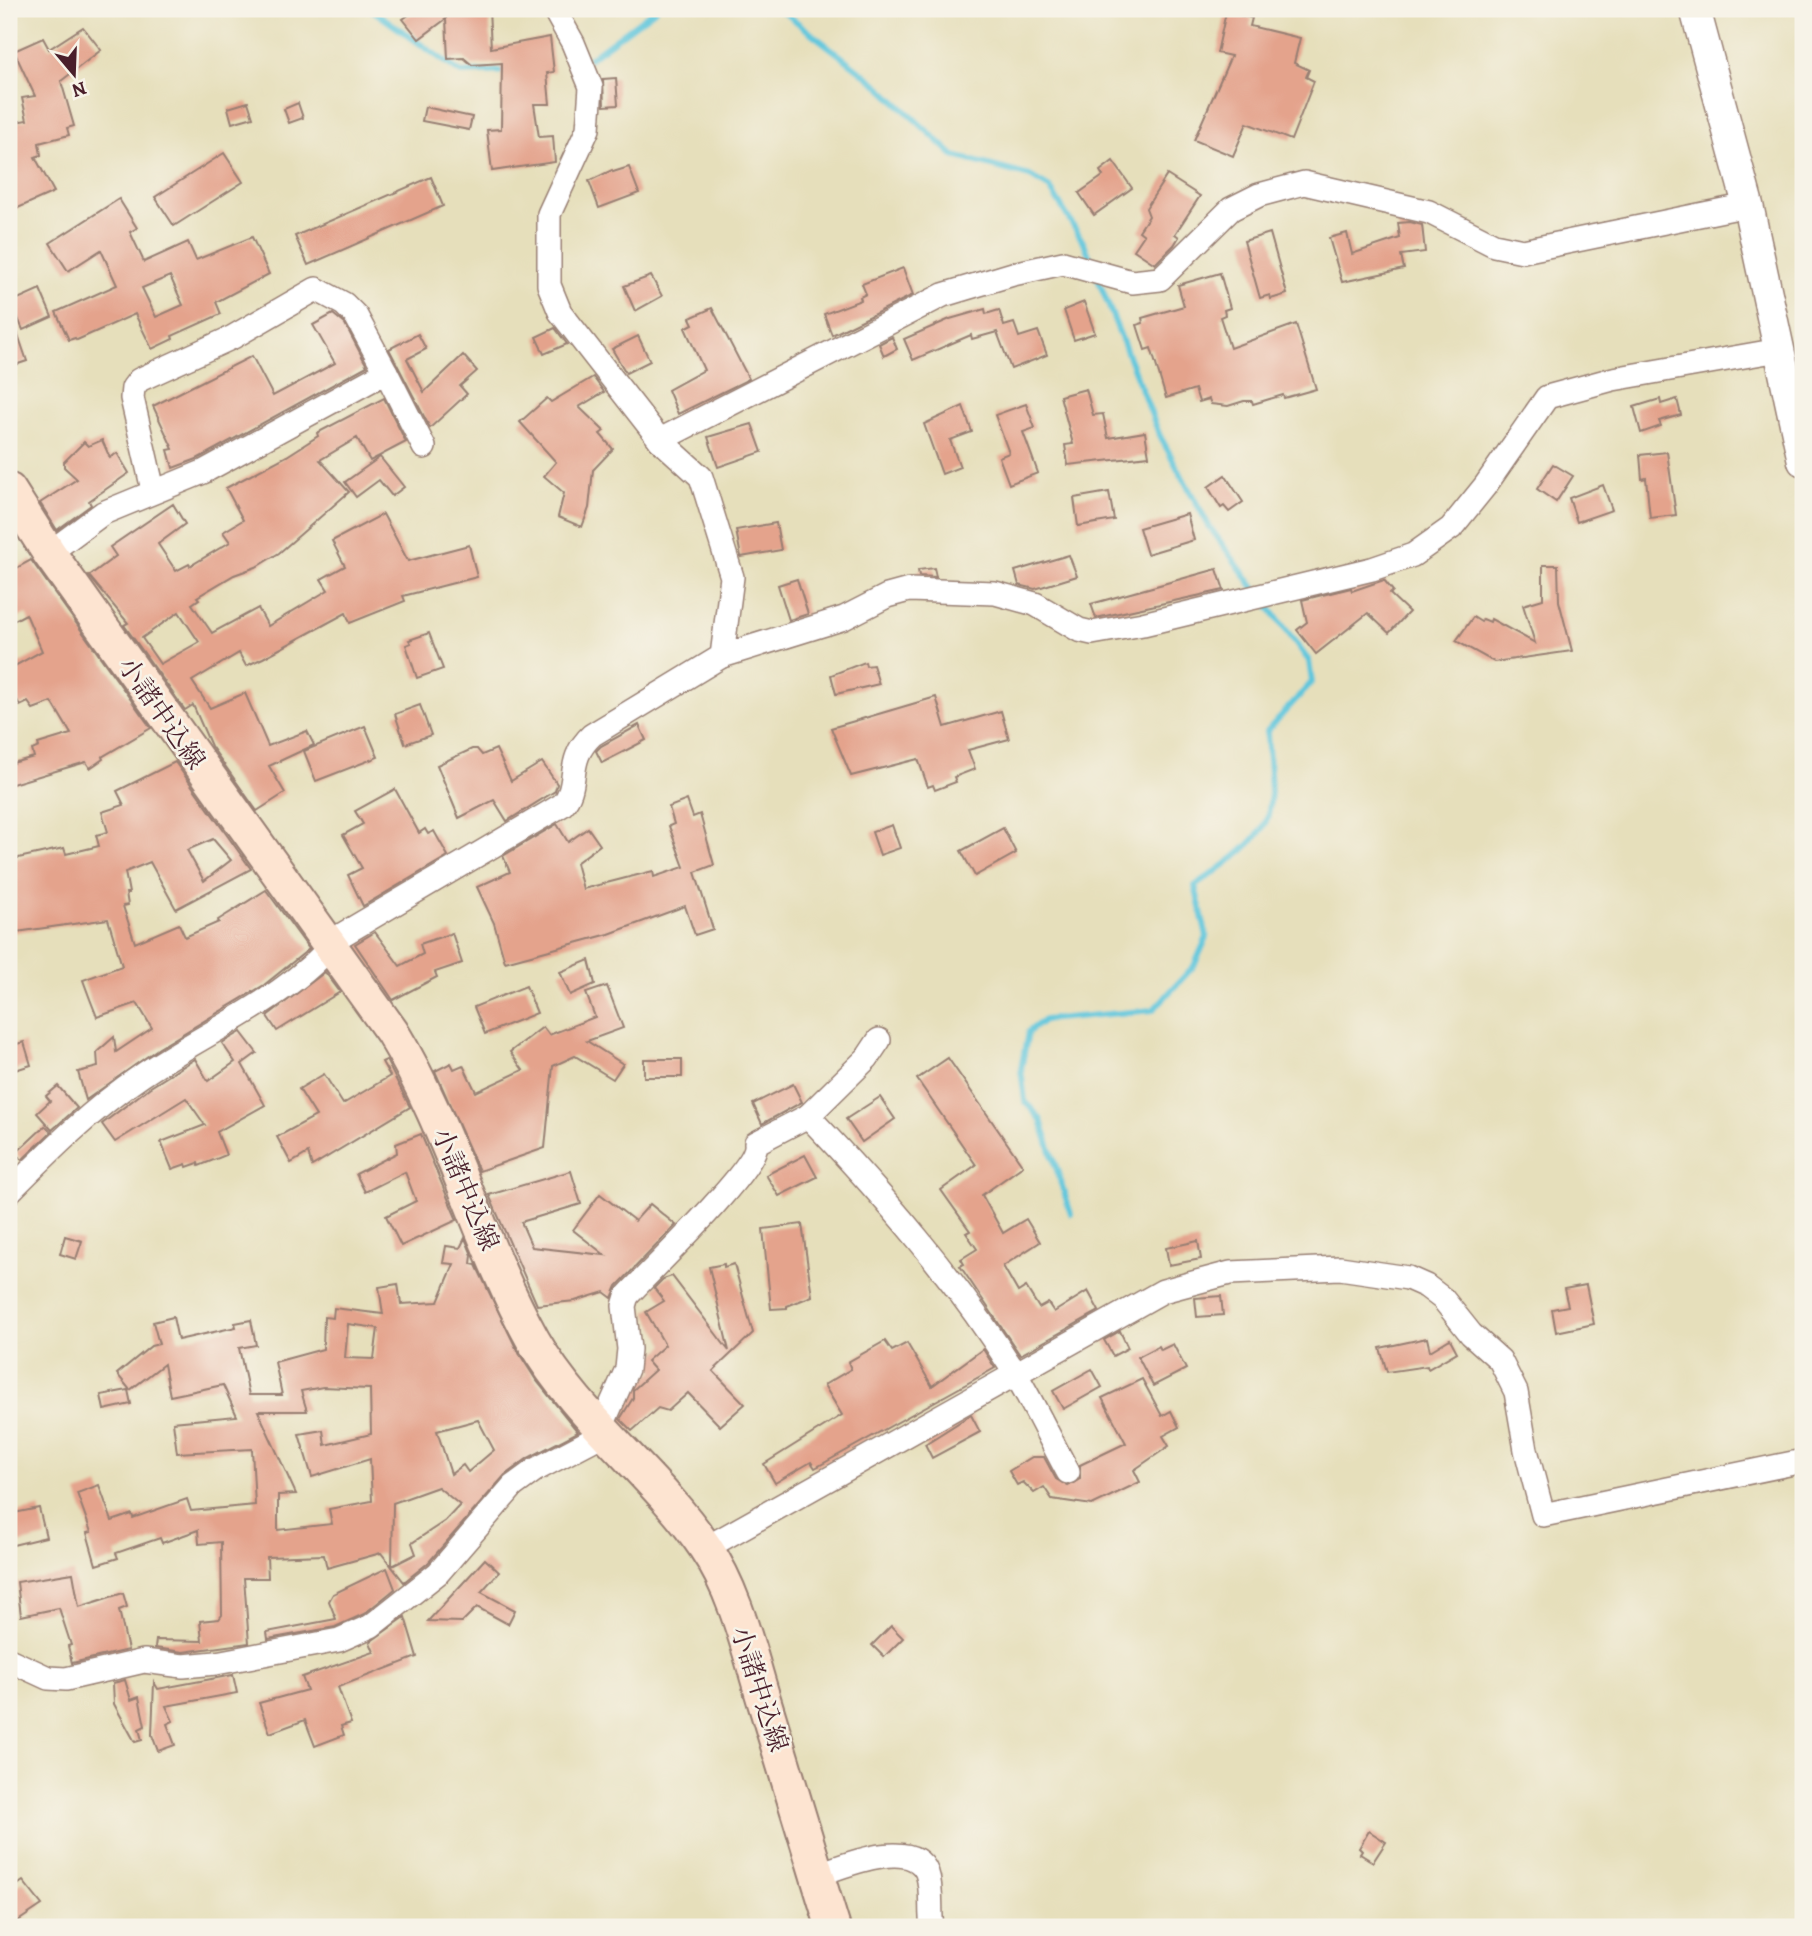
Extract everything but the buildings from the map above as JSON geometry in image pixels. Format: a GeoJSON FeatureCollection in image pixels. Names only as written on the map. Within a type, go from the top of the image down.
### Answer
{"type":"FeatureCollection","features":[{"type":"Feature","properties":{"kind":"main road","name":"小諸中込線"},"geometry":{"type":"LineString","coordinates":[[12,504],[332,946],[415,1070],[529,1333],[558,1377],[600,1430],[649,1478],[706,1548],[726,1587],[747,1644],[833,1927]]}},
{"type":"Feature","properties":{"kind":"street"},"geometry":{"type":"LineString","coordinates":[[554,9],[573,43],[591,87],[587,129],[549,214],[549,285],[560,312],[660,440],[701,477],[733,587],[721,643],[722,656]]}},
{"type":"Feature","properties":{"kind":"street"},"geometry":{"type":"LineString","coordinates":[[1695,9],[1748,205],[1803,461]]}},
{"type":"Feature","properties":{"kind":"street"},"geometry":{"type":"LineString","coordinates":[[660,440],[943,295],[1044,266],[1063,264],[1132,282],[1160,279],[1231,209],[1292,184],[1304,183],[1429,212],[1494,244],[1523,251],[1748,205]]}},
{"type":"Feature","properties":{"kind":"street"},"geometry":{"type":"LineString","coordinates":[[153,490],[132,398],[133,388],[139,380],[233,337],[316,289],[344,304],[356,316],[424,447]]}},
{"type":"Feature","properties":{"kind":"street"},"geometry":{"type":"LineString","coordinates":[[9,1192],[95,1109],[141,1075],[251,1009],[324,956],[340,936],[562,805],[571,789],[578,747],[592,735],[722,656],[844,618],[887,596],[909,590],[996,593],[1035,604],[1079,630],[1092,633],[1143,624],[1372,569],[1425,548],[1460,519],[1547,397],[1613,379],[1779,350]]}},
{"type":"Feature","properties":{"kind":"street"},"geometry":{"type":"LineString","coordinates":[[49,553],[103,513],[153,490],[203,472],[386,372]]}},
{"type":"Feature","properties":{"kind":"street"},"geometry":{"type":"LineString","coordinates":[[9,1660],[48,1678],[66,1679],[144,1661],[183,1666],[216,1663],[354,1634],[371,1626],[420,1589],[513,1486],[535,1470],[592,1440],[600,1430],[627,1369],[629,1349],[624,1306],[628,1296],[727,1192],[751,1163],[756,1143],[808,1116],[867,1058],[879,1040]]}},
{"type":"Feature","properties":{"kind":"street"},"geometry":{"type":"LineString","coordinates":[[808,1116],[919,1241],[1015,1374],[1068,1472]]}},
{"type":"Feature","properties":{"kind":"street"},"geometry":{"type":"LineString","coordinates":[[706,1548],[1178,1285],[1230,1273],[1340,1268],[1408,1278],[1443,1298],[1471,1334],[1500,1360],[1516,1392],[1526,1450],[1543,1515],[1803,1461]]}},
{"type":"Feature","properties":{"kind":"street"},"geometry":{"type":"LineString","coordinates":[[817,1875],[893,1855],[906,1855],[918,1860],[926,1870],[930,1884],[932,1927]]}},
{"type":"Feature","properties":{"kind":"waterway"},"geometry":{"type":"LineString","coordinates":[[371,9],[461,73],[510,71]]}},
{"type":"Feature","properties":{"kind":"waterway"},"geometry":{"type":"LineString","coordinates":[[590,58],[656,9]]}},
{"type":"Feature","properties":{"kind":"waterway"},"geometry":{"type":"LineString","coordinates":[[780,9],[877,84],[954,156],[1030,176],[1050,188],[1085,245],[1093,265]]}},
{"type":"Feature","properties":{"kind":"waterway"},"geometry":{"type":"LineString","coordinates":[[1098,279],[1160,436],[1209,526],[1257,592]]}},
{"type":"Feature","properties":{"kind":"waterway"},"geometry":{"type":"LineString","coordinates":[[1071,1214],[1041,1120],[1025,1101],[1021,1069],[1028,1032],[1044,1020],[1153,1010],[1194,966],[1207,937],[1195,886],[1240,853],[1262,829],[1267,819],[1271,794],[1267,731],[1312,682],[1309,661],[1264,600]]}}]}
